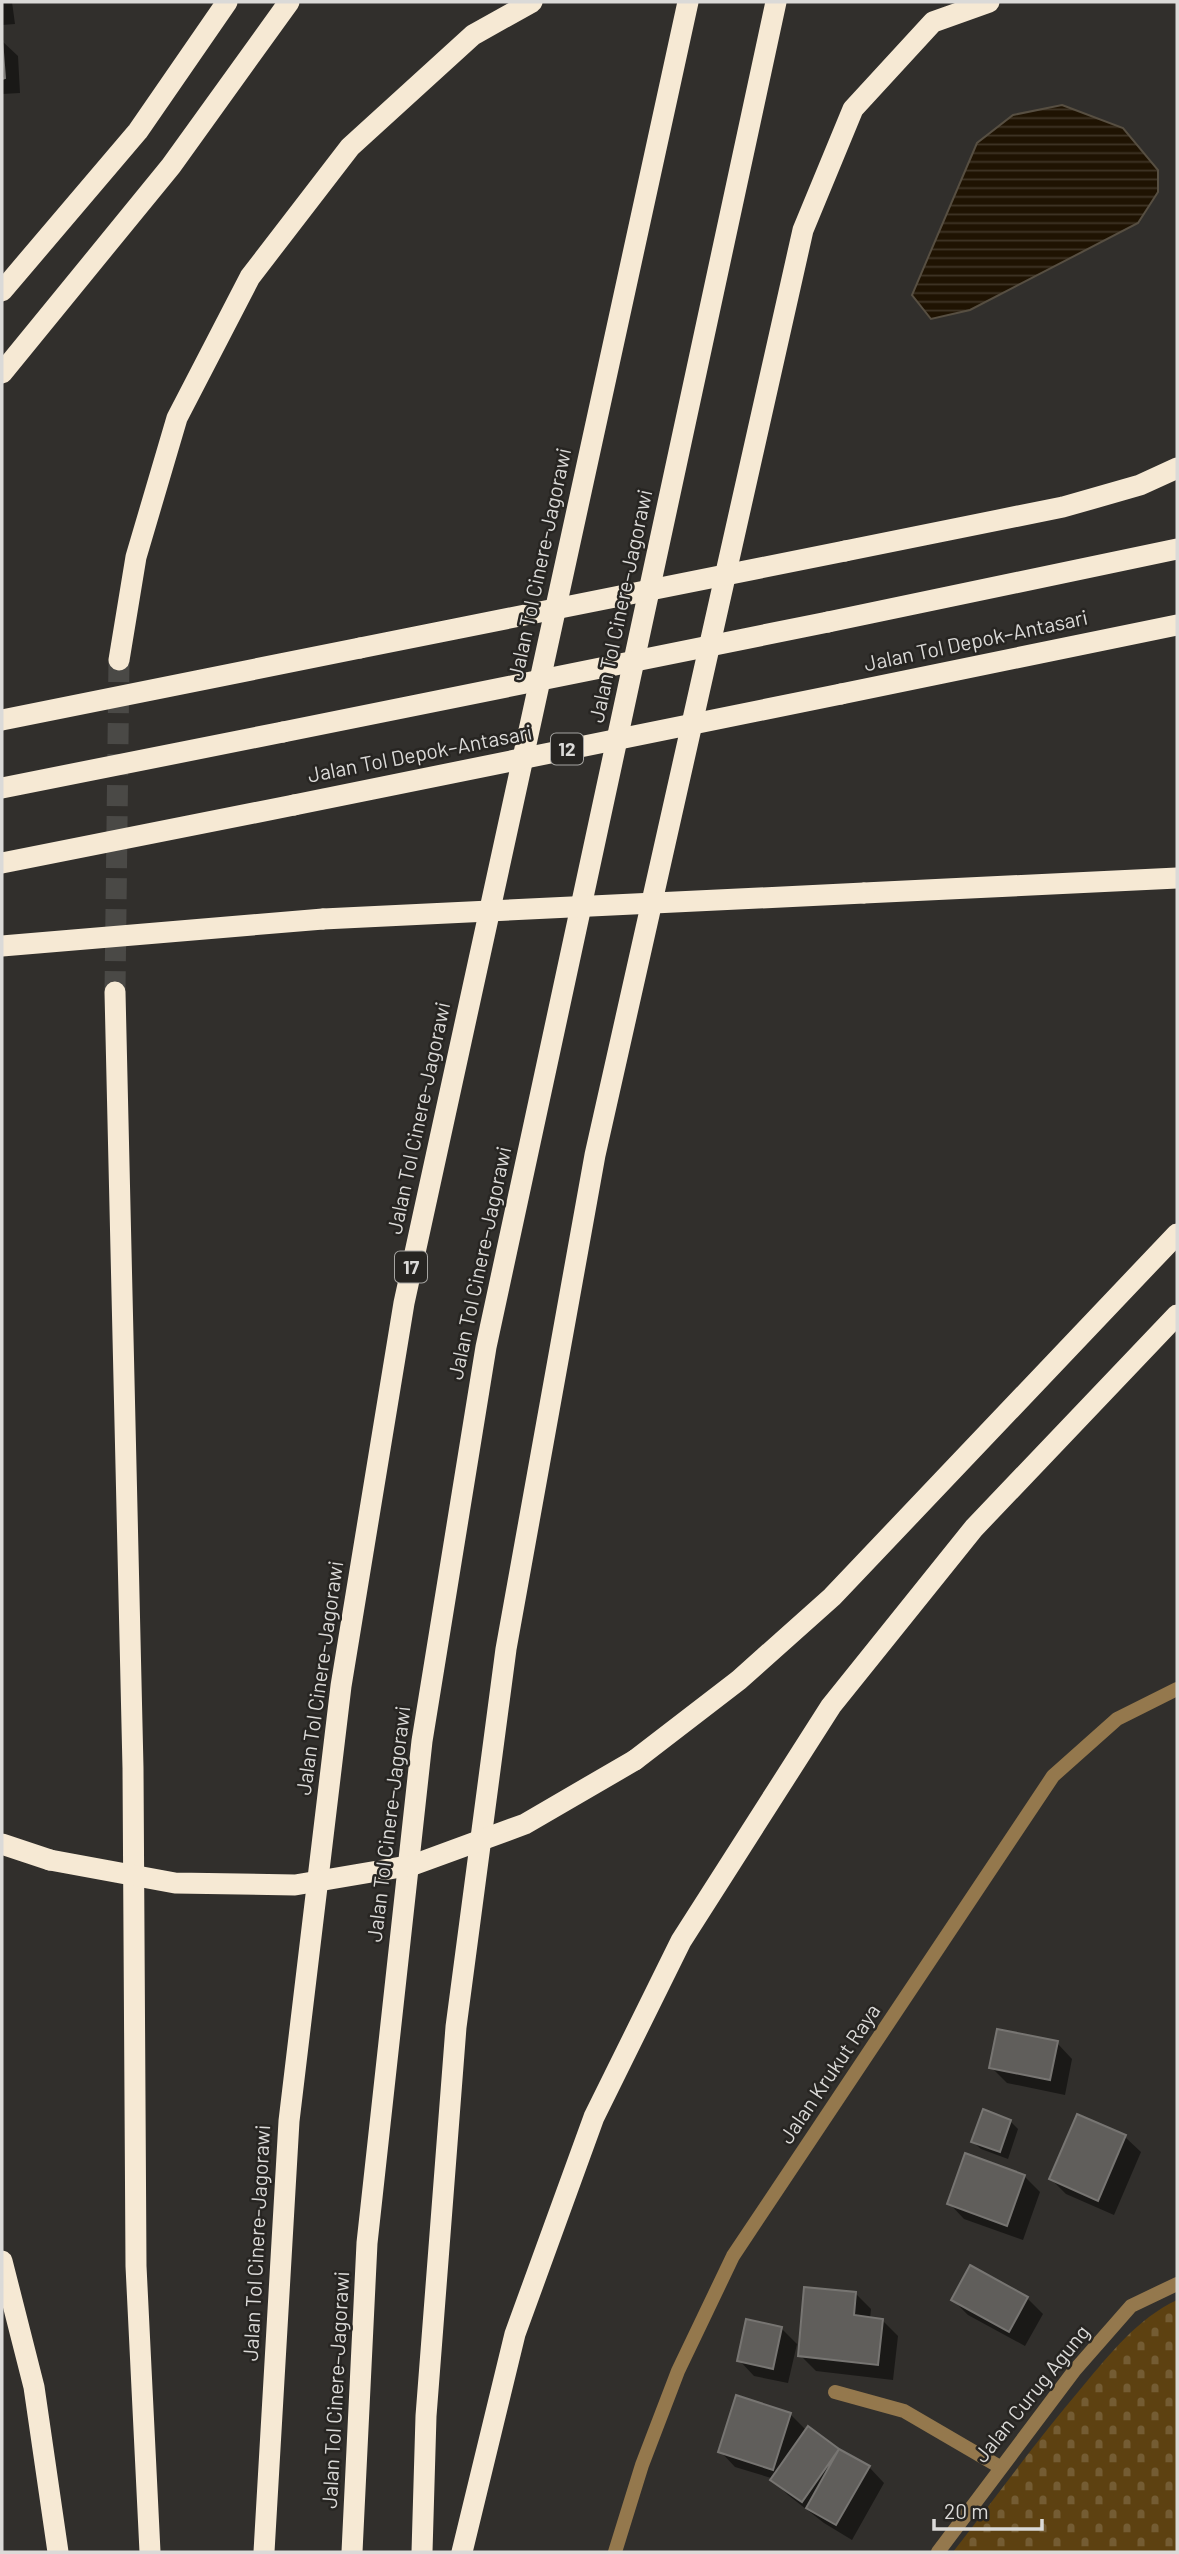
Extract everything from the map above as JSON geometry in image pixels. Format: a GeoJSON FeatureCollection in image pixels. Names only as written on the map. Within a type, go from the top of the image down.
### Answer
{"type":"FeatureCollection","features":[{"type":"Feature","properties":{"kind":"highway"},"geometry":{"type":"LineString","coordinates":[[2,290],[138,131],[227,2]]}},
{"type":"Feature","properties":{"kind":"highway"},"geometry":{"type":"LineString","coordinates":[[2,373],[171,166],[289,2]]}},
{"type":"Feature","properties":{"kind":"highway"},"geometry":{"type":"LineString","coordinates":[[119,660],[136,557],[177,418],[250,277],[350,147],[473,35],[532,2]]}},
{"type":"Feature","properties":{"kind":"highway","name":"Jalan Tol Cinere-Jagorawi"},"geometry":{"type":"LineString","coordinates":[[264,2552],[289,2121],[341,1686],[401,1317],[688,2]]}},
{"type":"Feature","properties":{"kind":"highway","name":"Jalan Tol Cinere–Jagorawi"},"geometry":{"type":"LineString","coordinates":[[352,2552],[367,2243],[422,1741],[486,1347],[776,2]]}},
{"type":"Feature","properties":{"kind":"highway"},"geometry":{"type":"LineString","coordinates":[[422,2552],[426,2416],[456,2027],[506,1649],[598,1142],[803,230],[853,109],[933,22],[989,2]]}},
{"type":"Feature","properties":{"kind":"highway"},"geometry":{"type":"LineString","coordinates":[[2,720],[1063,507],[1140,485],[1177,468]]}},
{"type":"Feature","properties":{"kind":"highway"},"geometry":{"type":"LineString","coordinates":[[2,788],[1177,549]]}},
{"type":"Feature","properties":{"kind":"highway","name":"Jalan Tol Depok–Antasari"},"geometry":{"type":"LineString","coordinates":[[2,863],[1177,625]]}},
{"type":"Feature","properties":{"kind":"highway"},"geometry":{"type":"LineString","coordinates":[[2,946],[323,919],[1177,878]]}},
{"type":"Feature","properties":{"kind":"highway"},"geometry":{"type":"LineString","coordinates":[[115,992],[133,1755],[136,2266],[150,2552]]}},
{"type":"Feature","properties":{"kind":"highway"},"geometry":{"type":"LineString","coordinates":[[2,1844],[50,1860],[175,1883],[295,1885],[413,1865],[525,1825],[635,1760],[738,1680],[832,1597],[1177,1234]]}},
{"type":"Feature","properties":{"kind":"highway"},"geometry":{"type":"LineString","coordinates":[[461,2552],[520,2321],[594,2117],[681,1941],[831,1706],[974,1528],[1177,1315]]}},
{"type":"Feature","properties":{"kind":"highway"},"geometry":{"type":"LineString","coordinates":[[2,2261],[34,2387],[58,2552]]}},
{"type":"Feature","properties":{"kind":"street","name":"Jalan Krukut Raya"},"geometry":{"type":"LineString","coordinates":[[615,2552],[642,2465],[678,2371],[733,2256],[1054,1776],[1117,1719],[1177,1689]]}},
{"type":"Feature","properties":{"kind":"street","name":"Jalan Curug Agung"},"geometry":{"type":"LineString","coordinates":[[938,2552],[1073,2371],[1131,2306],[1177,2284]]}},
{"type":"Feature","properties":{"kind":"street"},"geometry":{"type":"LineString","coordinates":[[835,2392],[904,2411],[1000,2467]]}},
{"type":"Feature","properties":{"kind":"green space"},"geometry":{"type":"Polygon","coordinates":[[[1177,2300],[1177,2552],[953,2552],[1049,2427],[1114,2349],[1137,2327],[1177,2300]]]}},
{"type":"Feature","properties":{"kind":"shaded area"},"geometry":{"type":"Polygon","coordinates":[[[1062,105],[1123,128],[1158,170],[1158,192],[1138,223],[970,310],[931,319],[912,295],[977,143],[1013,115],[1062,105]]]}},
{"type":"Feature","properties":{"kind":"building"},"geometry":{"type":"Polygon","coordinates":[[[2,39],[5,78],[2,79],[2,39]]]}},
{"type":"Feature","properties":{"kind":"building"},"geometry":{"type":"Polygon","coordinates":[[[997,2029],[1058,2041],[1050,2080],[989,2068],[997,2029]]]}},
{"type":"Feature","properties":{"kind":"building"},"geometry":{"type":"Polygon","coordinates":[[[983,2109],[1011,2120],[1000,2152],[971,2142],[983,2109]]]}},
{"type":"Feature","properties":{"kind":"building"},"geometry":{"type":"Polygon","coordinates":[[[1077,2114],[1126,2135],[1098,2201],[1049,2179],[1077,2114]]]}},
{"type":"Feature","properties":{"kind":"building"},"geometry":{"type":"Polygon","coordinates":[[[965,2153],[1025,2175],[1007,2226],[947,2204],[965,2153]]]}},
{"type":"Feature","properties":{"kind":"building"},"geometry":{"type":"Polygon","coordinates":[[[970,2265],[1028,2297],[1009,2332],[951,2300],[970,2265]]]}},
{"type":"Feature","properties":{"kind":"building"},"geometry":{"type":"Polygon","coordinates":[[[804,2287],[856,2292],[854,2315],[883,2319],[878,2365],[798,2356],[804,2287]]]}},
{"type":"Feature","properties":{"kind":"building"},"geometry":{"type":"Polygon","coordinates":[[[746,2319],[782,2327],[773,2369],[737,2361],[746,2319]]]}},
{"type":"Feature","properties":{"kind":"building"},"geometry":{"type":"Polygon","coordinates":[[[736,2395],[791,2413],[773,2470],[718,2452],[736,2395]]]}},
{"type":"Feature","properties":{"kind":"building"},"geometry":{"type":"Polygon","coordinates":[[[808,2426],[839,2449],[802,2502],[770,2480],[808,2426]]]}},
{"type":"Feature","properties":{"kind":"building"},"geometry":{"type":"Polygon","coordinates":[[[839,2449],[870,2466],[836,2525],[806,2508],[839,2449]]]}},
{"type":"Feature","properties":{"kind":"tunnel"},"geometry":{"type":"LineString","coordinates":[[115,992],[119,660]]}}]}
